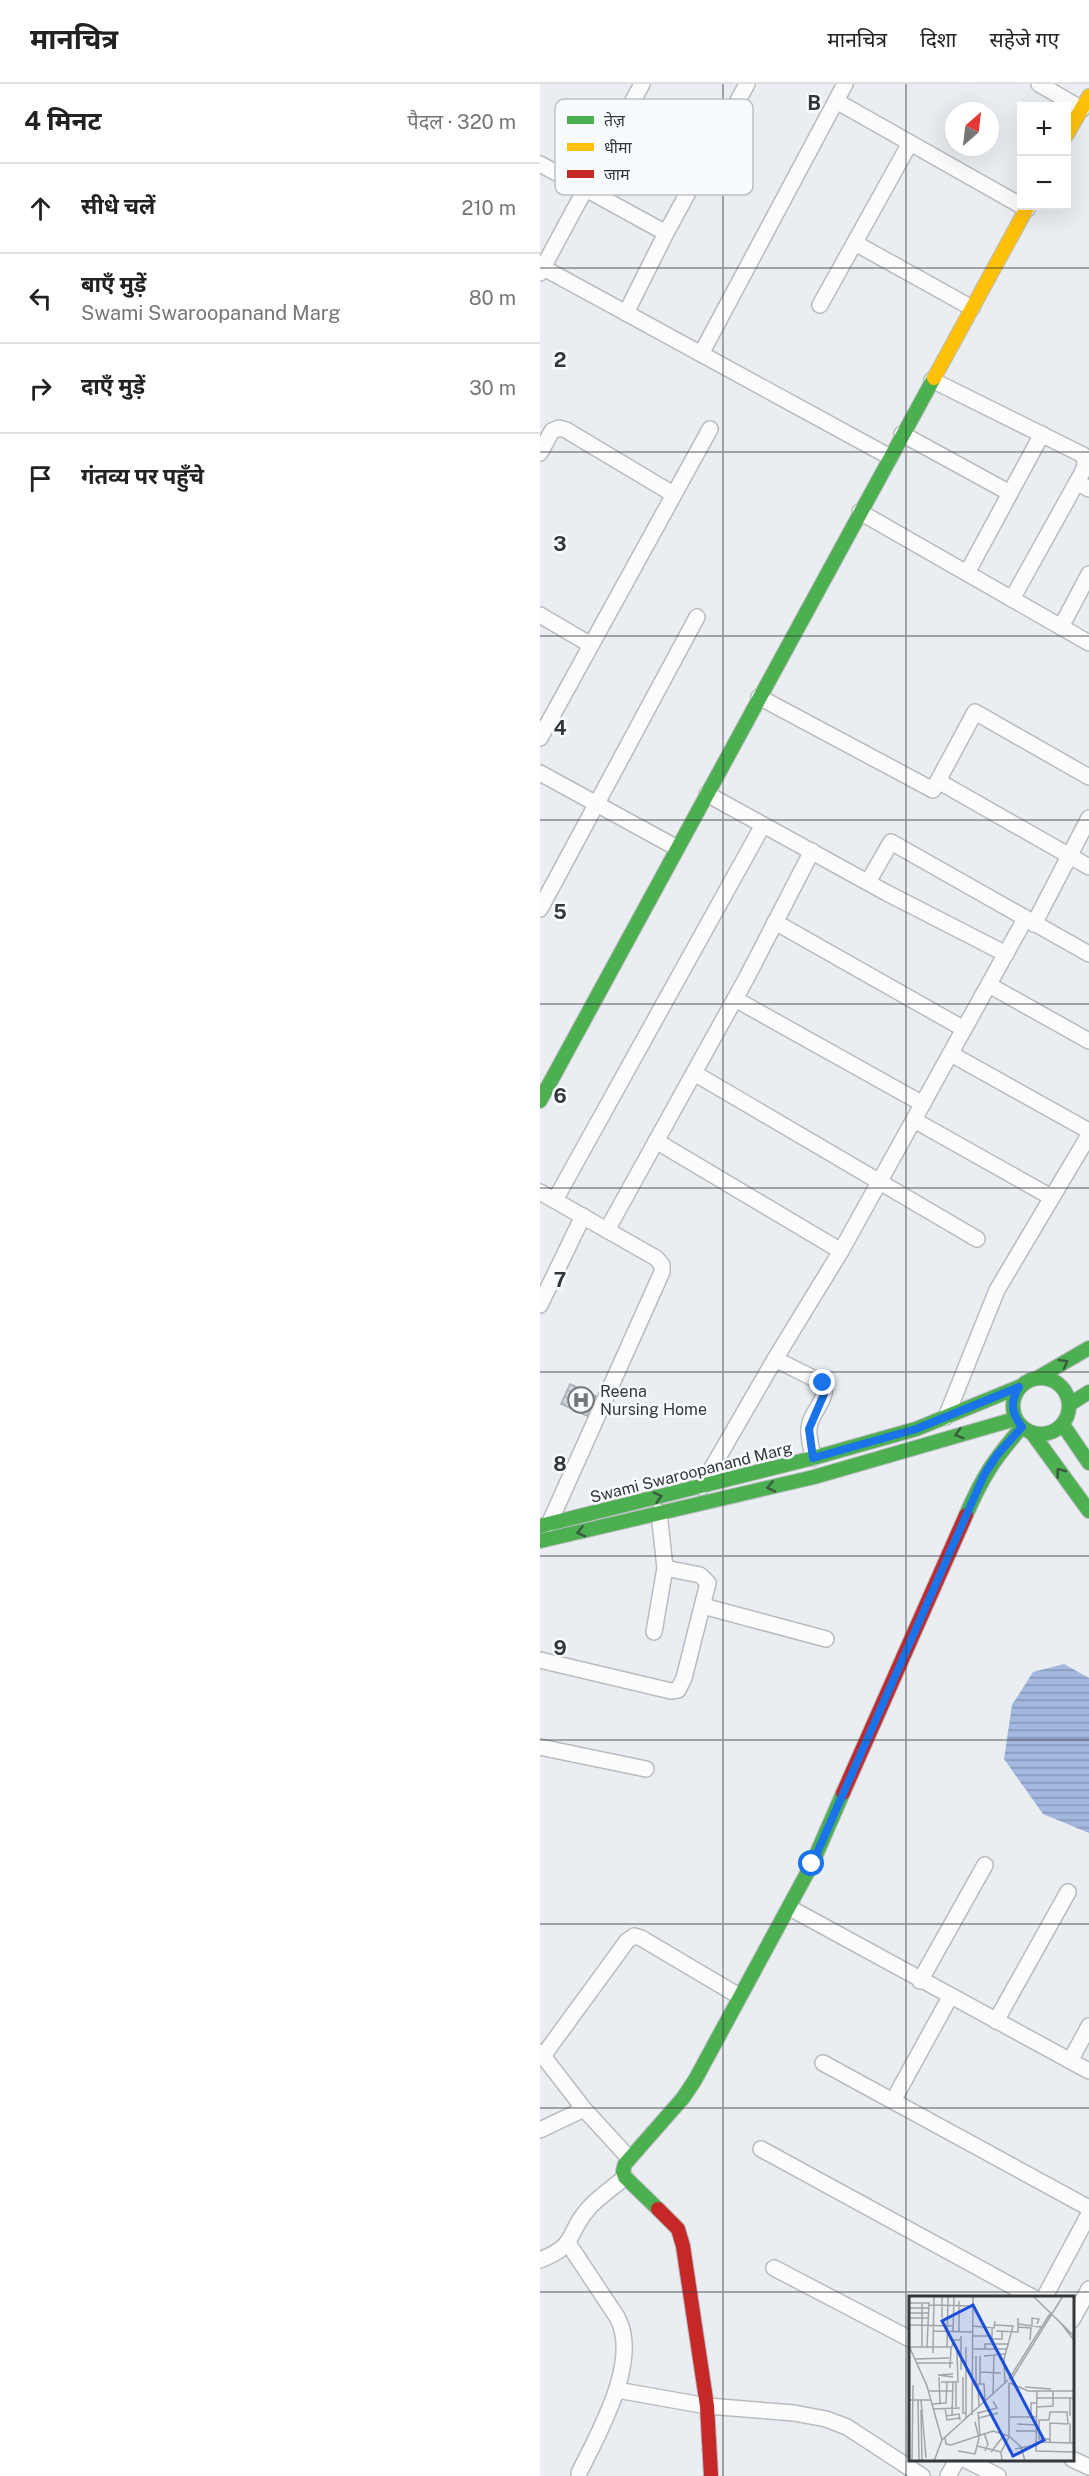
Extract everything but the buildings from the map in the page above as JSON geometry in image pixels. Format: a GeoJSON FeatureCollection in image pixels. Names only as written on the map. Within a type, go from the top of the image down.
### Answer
{"type":"FeatureCollection","features":[{"type":"Feature","properties":{"kind":"street"},"geometry":{"type":"LineString","coordinates":[[634,99],[642,84]]}},
{"type":"Feature","properties":{"kind":"street"},"geometry":{"type":"LineString","coordinates":[[739,99],[747,84]]}},
{"type":"Feature","properties":{"kind":"street"},"geometry":{"type":"LineString","coordinates":[[701,354],[845,84]]}},
{"type":"Feature","properties":{"kind":"street"},"geometry":{"type":"LineString","coordinates":[[1039,84],[1085,102],[1071,127]]}},
{"type":"Feature","properties":{"kind":"street"},"geometry":{"type":"LineString","coordinates":[[836,101],[1017,201]]}},
{"type":"Feature","properties":{"kind":"street"},"geometry":{"type":"LineString","coordinates":[[820,305],[910,143]]}},
{"type":"Feature","properties":{"kind":"street"},"geometry":{"type":"LineString","coordinates":[[540,164],[555,172]]}},
{"type":"Feature","properties":{"kind":"street"},"geometry":{"type":"LineString","coordinates":[[582,195],[541,269],[890,457]]}},
{"type":"Feature","properties":{"kind":"street"},"geometry":{"type":"LineString","coordinates":[[596,195],[666,233]]}},
{"type":"Feature","properties":{"kind":"street"},"geometry":{"type":"LineString","coordinates":[[626,313],[687,195]]}},
{"type":"Feature","properties":{"kind":"street"},"geometry":{"type":"LineString","coordinates":[[540,1101],[902,434],[1026,210]]}},
{"type":"Feature","properties":{"kind":"street"},"geometry":{"type":"LineString","coordinates":[[855,243],[972,308]]}},
{"type":"Feature","properties":{"kind":"street"},"geometry":{"type":"LineString","coordinates":[[932,380],[1083,455],[1086,460],[1083,486],[1012,599]]}},
{"type":"Feature","properties":{"kind":"street"},"geometry":{"type":"LineString","coordinates":[[540,453],[552,430],[559,428],[566,430],[673,494]]}},
{"type":"Feature","properties":{"kind":"street"},"geometry":{"type":"LineString","coordinates":[[540,738],[710,429]]}},
{"type":"Feature","properties":{"kind":"street"},"geometry":{"type":"LineString","coordinates":[[902,434],[1010,493]]}},
{"type":"Feature","properties":{"kind":"street"},"geometry":{"type":"LineString","coordinates":[[967,573],[1042,434]]}},
{"type":"Feature","properties":{"kind":"street"},"geometry":{"type":"LineString","coordinates":[[860,512],[1089,643]]}},
{"type":"Feature","properties":{"kind":"street"},"geometry":{"type":"LineString","coordinates":[[1061,627],[1089,574]]}},
{"type":"Feature","properties":{"kind":"street"},"geometry":{"type":"LineString","coordinates":[[540,615],[591,645]]}},
{"type":"Feature","properties":{"kind":"street"},"geometry":{"type":"LineString","coordinates":[[540,909],[697,617]]}},
{"type":"Feature","properties":{"kind":"street"},"geometry":{"type":"LineString","coordinates":[[759,697],[933,790],[975,712],[1089,777]]}},
{"type":"Feature","properties":{"kind":"street"},"geometry":{"type":"LineString","coordinates":[[540,773],[677,848]]}},
{"type":"Feature","properties":{"kind":"street"},"geometry":{"type":"LineString","coordinates":[[938,781],[1089,867]]}},
{"type":"Feature","properties":{"kind":"street"},"geometry":{"type":"LineString","coordinates":[[706,794],[1006,954]]}},
{"type":"Feature","properties":{"kind":"street"},"geometry":{"type":"LineString","coordinates":[[701,1487],[841,1251],[988,985],[1070,856],[1089,818]]}},
{"type":"Feature","properties":{"kind":"street"},"geometry":{"type":"LineString","coordinates":[[555,1200],[763,825]]}},
{"type":"Feature","properties":{"kind":"street"},"geometry":{"type":"LineString","coordinates":[[868,882],[891,842],[1089,954]]}},
{"type":"Feature","properties":{"kind":"street"},"geometry":{"type":"LineString","coordinates":[[607,1230],[735,999],[812,851]]}},
{"type":"Feature","properties":{"kind":"street"},"geometry":{"type":"LineString","coordinates":[[776,922],[964,1029]]}},
{"type":"Feature","properties":{"kind":"street"},"geometry":{"type":"LineString","coordinates":[[988,985],[1089,1041]]}},
{"type":"Feature","properties":{"kind":"street"},"geometry":{"type":"LineString","coordinates":[[735,999],[922,1104]]}},
{"type":"Feature","properties":{"kind":"street"},"geometry":{"type":"LineString","coordinates":[[946,1417],[997,1290],[1089,1133],[951,1054]]}},
{"type":"Feature","properties":{"kind":"street"},"geometry":{"type":"LineString","coordinates":[[693,1073],[977,1239]]}},
{"type":"Feature","properties":{"kind":"street"},"geometry":{"type":"LineString","coordinates":[[914,1120],[1051,1197]]}},
{"type":"Feature","properties":{"kind":"street"},"geometry":{"type":"LineString","coordinates":[[656,1141],[841,1251]]}},
{"type":"Feature","properties":{"kind":"street"},"geometry":{"type":"LineString","coordinates":[[540,1191],[656,1258],[662,1265],[662,1272],[545,1525]]}},
{"type":"Feature","properties":{"kind":"street"},"geometry":{"type":"LineString","coordinates":[[540,1305],[583,1216]]}},
{"type":"Feature","properties":{"kind":"street"},"geometry":{"type":"LineString","coordinates":[[1089,1348],[1019,1387],[1014,1396],[1012,1408],[1023,1426],[1089,1511]]}},
{"type":"Feature","properties":{"kind":"street"},"geometry":{"type":"LineString","coordinates":[[775,1359],[823,1383],[825,1387],[809,1429],[813,1458]]}},
{"type":"Feature","properties":{"kind":"street"},"geometry":{"type":"LineString","coordinates":[[1023,1426],[1043,1435],[1054,1432],[1063,1425],[1068,1416],[1070,1404],[1067,1393],[1060,1384],[1039,1377]]}},
{"type":"Feature","properties":{"kind":"street","name":"Swami Swaroopanand Marg"},"geometry":{"type":"LineString","coordinates":[[545,1525],[701,1487],[916,1429],[1019,1387]]}},
{"type":"Feature","properties":{"kind":"street"},"geometry":{"type":"LineString","coordinates":[[1070,1404],[1089,1392]]}},
{"type":"Feature","properties":{"kind":"street"},"geometry":{"type":"LineString","coordinates":[[1063,1425],[1089,1462]]}},
{"type":"Feature","properties":{"kind":"street"},"geometry":{"type":"LineString","coordinates":[[711,2476],[707,2406],[683,2246],[678,2229],[625,2178],[623,2171],[629,2158],[683,2098],[695,2080],[790,1908],[812,1864],[984,1475],[997,1455],[1023,1426]]}},
{"type":"Feature","properties":{"kind":"street","name":"Swami Swaroopanand Marg"},"geometry":{"type":"LineString","coordinates":[[540,1541],[1023,1426]]}},
{"type":"Feature","properties":{"kind":"street"},"geometry":{"type":"LineString","coordinates":[[654,1632],[665,1568],[659,1512]]}},
{"type":"Feature","properties":{"kind":"street"},"geometry":{"type":"LineString","coordinates":[[540,1660],[671,1691],[678,1689],[684,1677],[708,1583],[705,1578],[665,1568]]}},
{"type":"Feature","properties":{"kind":"street"},"geometry":{"type":"LineString","coordinates":[[703,1606],[826,1639]]}},
{"type":"Feature","properties":{"kind":"street"},"geometry":{"type":"LineString","coordinates":[[540,1747],[646,1769]]}},
{"type":"Feature","properties":{"kind":"street"},"geometry":{"type":"LineString","coordinates":[[920,1981],[985,1865]]}},
{"type":"Feature","properties":{"kind":"street"},"geometry":{"type":"LineString","coordinates":[[996,2021],[1068,1892]]}},
{"type":"Feature","properties":{"kind":"street"},"geometry":{"type":"LineString","coordinates":[[790,1908],[920,1981],[1089,2071]]}},
{"type":"Feature","properties":{"kind":"street"},"geometry":{"type":"LineString","coordinates":[[629,2158],[584,2109],[542,2054],[627,1941],[634,1936],[740,1996]]}},
{"type":"Feature","properties":{"kind":"street"},"geometry":{"type":"LineString","coordinates":[[893,2101],[950,1997]]}},
{"type":"Feature","properties":{"kind":"street"},"geometry":{"type":"LineString","coordinates":[[1070,2061],[1089,2026]]}},
{"type":"Feature","properties":{"kind":"street"},"geometry":{"type":"LineString","coordinates":[[823,2063],[1089,2208]]}},
{"type":"Feature","properties":{"kind":"street"},"geometry":{"type":"LineString","coordinates":[[540,2130],[584,2109]]}},
{"type":"Feature","properties":{"kind":"street"},"geometry":{"type":"LineString","coordinates":[[761,2150],[1030,2296]]}},
{"type":"Feature","properties":{"kind":"street"},"geometry":{"type":"LineString","coordinates":[[540,2260],[552,2256],[568,2243],[587,2210],[625,2178]]}},
{"type":"Feature","properties":{"kind":"street"},"geometry":{"type":"LineString","coordinates":[[1045,2296],[1089,2214]]}},
{"type":"Feature","properties":{"kind":"street"},"geometry":{"type":"LineString","coordinates":[[568,2243],[623,2327],[625,2340],[616,2390],[579,2473]]}},
{"type":"Feature","properties":{"kind":"street"},"geometry":{"type":"LineString","coordinates":[[774,2268],[909,2338]]}},
{"type":"Feature","properties":{"kind":"street"},"geometry":{"type":"LineString","coordinates":[[1074,2316],[1089,2289]]}},
{"type":"Feature","properties":{"kind":"street"},"geometry":{"type":"LineString","coordinates":[[616,2390],[707,2406],[794,2413],[826,2419],[847,2427],[922,2476]]}},
{"type":"Feature","properties":{"kind":"street"},"geometry":{"type":"LineString","coordinates":[[1074,2460],[1089,2467]]}},
{"type":"Feature","properties":{"kind":"street"},"geometry":{"type":"LineString","coordinates":[[948,2476],[956,2461]]}},
{"type":"Feature","properties":{"kind":"street"},"geometry":{"type":"LineString","coordinates":[[968,2461],[998,2476]]}},
{"type":"Feature","properties":{"kind":"water"},"geometry":{"type":"Polygon","coordinates":[[[1064,1664],[1089,1678],[1089,1833],[1043,1814],[1004,1759],[1012,1705],[1033,1672],[1064,1664]]]}},
{"type":"Feature","properties":{"kind":"traffic: fast"},"geometry":{"type":"LineString","coordinates":[[540,1101],[934,378]]}},
{"type":"Feature","properties":{"kind":"traffic: fast"},"geometry":{"type":"LineString","coordinates":[[1039,1377],[1089,1348]]}},
{"type":"Feature","properties":{"kind":"traffic: fast"},"geometry":{"type":"LineString","coordinates":[[1035,1378],[1047,1378],[1057,1382],[1065,1390],[1069,1406],[1065,1422],[1057,1430],[1047,1434],[1035,1434],[1025,1430],[1017,1422],[1013,1412],[1013,1400],[1017,1390],[1025,1382],[1035,1378]]}},
{"type":"Feature","properties":{"kind":"traffic: fast"},"geometry":{"type":"LineString","coordinates":[[540,1526],[813,1458],[916,1429],[1019,1387]]}},
{"type":"Feature","properties":{"kind":"traffic: fast"},"geometry":{"type":"LineString","coordinates":[[1070,1404],[1089,1392]]}},
{"type":"Feature","properties":{"kind":"traffic: fast"},"geometry":{"type":"LineString","coordinates":[[540,1541],[814,1477],[1015,1419]]}},
{"type":"Feature","properties":{"kind":"traffic: fast"},"geometry":{"type":"LineString","coordinates":[[1063,1425],[1089,1463]]}},
{"type":"Feature","properties":{"kind":"traffic: fast"},"geometry":{"type":"LineString","coordinates":[[966,1515],[990,1468],[1022,1427]]}},
{"type":"Feature","properties":{"kind":"traffic: fast"},"geometry":{"type":"LineString","coordinates":[[1032,1433],[1089,1511]]}},
{"type":"Feature","properties":{"kind":"traffic: fast"},"geometry":{"type":"LineString","coordinates":[[658,2209],[625,2177],[623,2171],[625,2164],[683,2098],[695,2080],[812,1864],[843,1793]]}},
{"type":"Feature","properties":{"kind":"traffic: slow"},"geometry":{"type":"LineString","coordinates":[[1071,127],[1089,96]]}},
{"type":"Feature","properties":{"kind":"traffic: slow"},"geometry":{"type":"LineString","coordinates":[[934,378],[1026,210]]}},
{"type":"Feature","properties":{"kind":"traffic: jam"},"geometry":{"type":"LineString","coordinates":[[843,1793],[966,1515]]}},
{"type":"Feature","properties":{"kind":"traffic: jam"},"geometry":{"type":"LineString","coordinates":[[658,2209],[678,2229],[683,2246],[707,2406],[711,2476]]}},
{"type":"Feature","properties":{"kind":"place","name":"Reena Nursing Home"},"geometry":{"type":"Point","coordinates":[581,1400]}},
{"type":"Feature","properties":{"kind":"route"},"geometry":{"type":"LineString","coordinates":[[812,1864],[984,1475],[989,1465],[1022,1427],[1015,1419],[1012,1408],[1014,1396],[1019,1387],[916,1429],[813,1458],[809,1429],[824,1394],[823,1383]]}}]}
